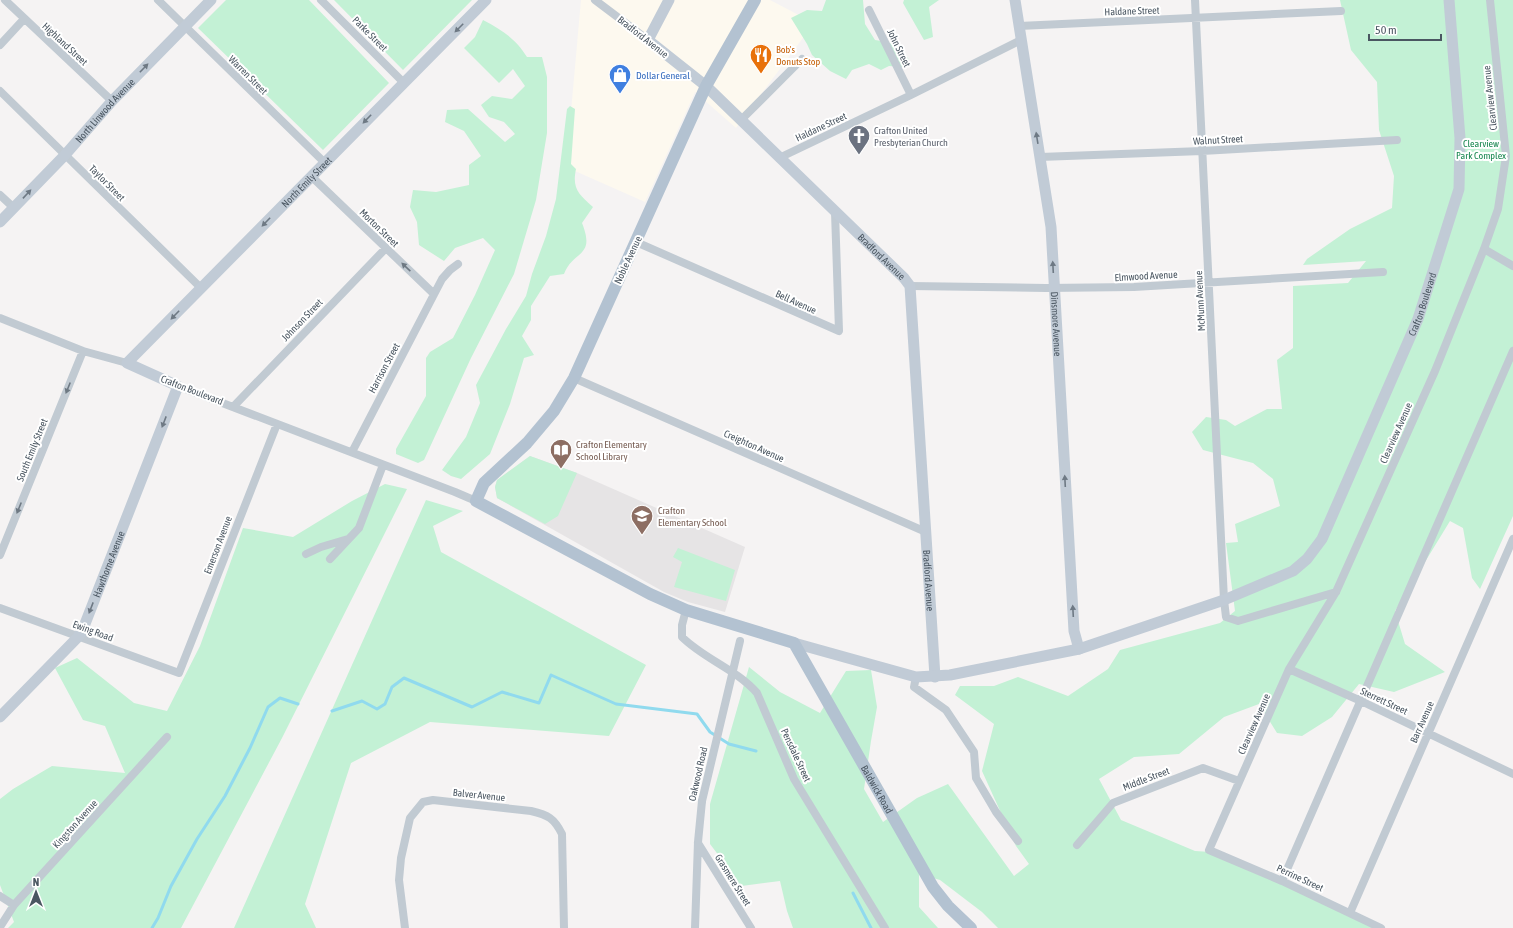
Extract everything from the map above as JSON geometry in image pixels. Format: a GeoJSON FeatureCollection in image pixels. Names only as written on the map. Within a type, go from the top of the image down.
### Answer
{"type":"FeatureCollection","features":[{"type":"Feature","properties":{"kind":"main road","name":"North Linwood Avenue"},"geometry":{"type":"LineString","coordinates":[[0,222],[65,155],[112,101],[211,0]]}},
{"type":"Feature","properties":{"kind":"main road"},"geometry":{"type":"LineString","coordinates":[[648,40],[670,0]]}},
{"type":"Feature","properties":{"kind":"main road","name":"Noble Avenue"},"geometry":{"type":"LineString","coordinates":[[476,502],[484,483],[527,443],[554,411],[574,378],[706,86],[755,0]]}},
{"type":"Feature","properties":{"kind":"main road","name":"Dinsmore Avenue"},"geometry":{"type":"LineString","coordinates":[[1015,0],[1051,227],[1074,631],[1079,649]]}},
{"type":"Feature","properties":{"kind":"main road","name":"Crafton Boulevard"},"geometry":{"type":"LineString","coordinates":[[794,643],[916,677],[935,677],[1079,649],[1224,600],[1284,576],[1307,559],[1322,539],[1418,319],[1454,209],[1459,189],[1461,167],[1449,0]]}},
{"type":"Feature","properties":{"kind":"main road","name":"North Emily Street"},"geometry":{"type":"LineString","coordinates":[[127,364],[483,1]]}},
{"type":"Feature","properties":{"kind":"main road","name":"Bradford Avenue"},"geometry":{"type":"LineString","coordinates":[[648,40],[706,86],[904,278],[910,286],[935,677]]}},
{"type":"Feature","properties":{"kind":"main road","name":"Crafton Boulevard"},"geometry":{"type":"LineString","coordinates":[[127,364],[178,386]]}},
{"type":"Feature","properties":{"kind":"main road","name":"Hawthorne Avenue"},"geometry":{"type":"LineString","coordinates":[[0,717],[78,637],[83,629],[178,386]]}},
{"type":"Feature","properties":{"kind":"main road"},"geometry":{"type":"LineString","coordinates":[[476,502],[650,594],[686,610],[744,629],[794,643]]}},
{"type":"Feature","properties":{"kind":"main road","name":"Baldwick Road"},"geometry":{"type":"LineString","coordinates":[[794,643],[933,887],[948,906],[971,928]]}},
{"type":"Feature","properties":{"kind":"street","name":"Highland Street"},"geometry":{"type":"LineString","coordinates":[[5,0],[112,101]]}},
{"type":"Feature","properties":{"kind":"street","name":"Warren Street"},"geometry":{"type":"LineString","coordinates":[[158,0],[324,162]]}},
{"type":"Feature","properties":{"kind":"street","name":"Parke Street"},"geometry":{"type":"LineString","coordinates":[[321,0],[404,83]]}},
{"type":"Feature","properties":{"kind":"street","name":"Bradford Avenue"},"geometry":{"type":"LineString","coordinates":[[595,0],[648,40]]}},
{"type":"Feature","properties":{"kind":"street","name":"McMunn Avenue"},"geometry":{"type":"LineString","coordinates":[[1195,0],[1224,600]]}},
{"type":"Feature","properties":{"kind":"street","name":"Clearview Avenue"},"geometry":{"type":"LineString","coordinates":[[1210,850],[1289,669],[1336,592],[1435,370],[1484,249],[1498,209],[1509,156],[1490,0]]}},
{"type":"Feature","properties":{"kind":"street","name":"John Street"},"geometry":{"type":"LineString","coordinates":[[869,10],[911,95]]}},
{"type":"Feature","properties":{"kind":"street","name":"Haldane Street"},"geometry":{"type":"LineString","coordinates":[[1019,26],[1341,11]]}},
{"type":"Feature","properties":{"kind":"street"},"geometry":{"type":"LineString","coordinates":[[0,45],[24,19]]}},
{"type":"Feature","properties":{"kind":"street","name":"Haldane Street"},"geometry":{"type":"LineString","coordinates":[[779,158],[911,95],[1021,40]]}},
{"type":"Feature","properties":{"kind":"street"},"geometry":{"type":"LineString","coordinates":[[741,120],[802,59]]}},
{"type":"Feature","properties":{"kind":"street","name":"Taylor Street"},"geometry":{"type":"LineString","coordinates":[[0,91],[201,288]]}},
{"type":"Feature","properties":{"kind":"street","name":"Walnut Street"},"geometry":{"type":"LineString","coordinates":[[1040,157],[1202,151],[1396,140]]}},
{"type":"Feature","properties":{"kind":"street","name":"Morton Street"},"geometry":{"type":"LineString","coordinates":[[311,176],[434,294]]}},
{"type":"Feature","properties":{"kind":"street"},"geometry":{"type":"LineString","coordinates":[[0,195],[14,208]]}},
{"type":"Feature","properties":{"kind":"street","name":"Bell Avenue"},"geometry":{"type":"LineString","coordinates":[[636,242],[839,331],[835,212]]}},
{"type":"Feature","properties":{"kind":"street","name":"Johnson Street"},"geometry":{"type":"LineString","coordinates":[[233,407],[386,248]]}},
{"type":"Feature","properties":{"kind":"street"},"geometry":{"type":"LineString","coordinates":[[1484,249],[1513,266]]}},
{"type":"Feature","properties":{"kind":"street","name":"Harrison Street"},"geometry":{"type":"LineString","coordinates":[[352,452],[434,294],[450,270],[458,264]]}},
{"type":"Feature","properties":{"kind":"street","name":"Elmwood Avenue"},"geometry":{"type":"LineString","coordinates":[[910,286],[1054,288],[1134,287],[1382,272]]}},
{"type":"Feature","properties":{"kind":"street","name":"Crafton Boulevard"},"geometry":{"type":"LineString","coordinates":[[0,318],[83,351],[127,364]]}},
{"type":"Feature","properties":{"kind":"street","name":"South Emily Street"},"geometry":{"type":"LineString","coordinates":[[0,555],[83,351]]}},
{"type":"Feature","properties":{"kind":"street"},"geometry":{"type":"LineString","coordinates":[[1282,881],[1513,351]]}},
{"type":"Feature","properties":{"kind":"street","name":"Creighton Avenue"},"geometry":{"type":"LineString","coordinates":[[574,378],[926,532]]}},
{"type":"Feature","properties":{"kind":"street","name":"Crafton Boulevard"},"geometry":{"type":"LineString","coordinates":[[178,386],[455,492],[476,502]]}},
{"type":"Feature","properties":{"kind":"street","name":"Emerson Avenue"},"geometry":{"type":"LineString","coordinates":[[179,673],[276,424]]}},
{"type":"Feature","properties":{"kind":"street"},"geometry":{"type":"LineString","coordinates":[[330,559],[359,528],[383,465]]}},
{"type":"Feature","properties":{"kind":"street"},"geometry":{"type":"LineString","coordinates":[[306,554],[321,547],[349,538]]}},
{"type":"Feature","properties":{"kind":"street","name":"Barr Avenue"},"geometry":{"type":"LineString","coordinates":[[1350,913],[1513,539]]}},
{"type":"Feature","properties":{"kind":"street"},"geometry":{"type":"LineString","coordinates":[[1224,600],[1226,617],[1238,621],[1336,592]]}},
{"type":"Feature","properties":{"kind":"street","name":"Ewing Road"},"geometry":{"type":"LineString","coordinates":[[0,608],[179,673]]}},
{"type":"Feature","properties":{"kind":"street","name":"Pensdale Street"},"geometry":{"type":"LineString","coordinates":[[686,610],[682,625],[682,637],[692,646],[718,662],[751,686],[757,693],[794,779],[885,928]]}},
{"type":"Feature","properties":{"kind":"street","name":"Oakwood Road"},"geometry":{"type":"LineString","coordinates":[[695,928],[698,842],[702,801],[744,629]]}},
{"type":"Feature","properties":{"kind":"street","name":"Sterrett Street"},"geometry":{"type":"LineString","coordinates":[[1289,669],[1361,701],[1513,774]]}},
{"type":"Feature","properties":{"kind":"street"},"geometry":{"type":"LineString","coordinates":[[916,677],[914,687],[946,710],[974,752],[976,778],[996,812],[1018,841]]}},
{"type":"Feature","properties":{"kind":"street","name":"Kingston Avenue"},"geometry":{"type":"LineString","coordinates":[[0,927],[14,905],[167,737]]}},
{"type":"Feature","properties":{"kind":"street","name":"Middle Street"},"geometry":{"type":"LineString","coordinates":[[1077,845],[1113,803],[1203,768],[1239,781]]}},
{"type":"Feature","properties":{"kind":"street","name":"Balver Avenue"},"geometry":{"type":"LineString","coordinates":[[405,928],[399,880],[402,851],[410,818],[423,802],[433,800],[531,810],[546,815],[556,822],[562,834],[564,928]]}},
{"type":"Feature","properties":{"kind":"street","name":"Grasmere Street"},"geometry":{"type":"LineString","coordinates":[[698,842],[751,928]]}},
{"type":"Feature","properties":{"kind":"street","name":"Perrine Street"},"geometry":{"type":"LineString","coordinates":[[1210,850],[1282,881],[1381,928]]}},
{"type":"Feature","properties":{"kind":"street"},"geometry":{"type":"LineString","coordinates":[[0,896],[14,905]]}},
{"type":"Feature","properties":{"kind":"shaded area"},"geometry":{"type":"Polygon","coordinates":[[[581,0],[770,0],[814,23],[736,128],[695,92],[645,202],[566,167],[581,0]]]}},
{"type":"Feature","properties":{"kind":"shaded area","name":"Crafton Elementary School"},"geometry":{"type":"Polygon","coordinates":[[[530,456],[577,473],[745,547],[725,612],[688,602],[664,592],[497,498],[495,487],[497,480],[530,456]]]}},
{"type":"Feature","properties":{"kind":"green space"},"geometry":{"type":"Polygon","coordinates":[[[226,0],[309,0],[389,83],[323,150],[198,28],[226,0]]]}},
{"type":"Feature","properties":{"kind":"green space"},"geometry":{"type":"Polygon","coordinates":[[[334,0],[472,0],[403,70],[334,0]]]}},
{"type":"Feature","properties":{"kind":"green space"},"geometry":{"type":"Polygon","coordinates":[[[826,0],[863,0],[865,24],[875,40],[891,43],[899,47],[909,60],[906,67],[889,66],[881,70],[869,64],[852,70],[846,79],[830,71],[812,55],[791,18],[807,10],[822,11],[826,0]]]}},
{"type":"Feature","properties":{"kind":"green space"},"geometry":{"type":"Polygon","coordinates":[[[904,0],[939,0],[929,7],[933,37],[924,40],[903,3],[904,0]]]}},
{"type":"Feature","properties":{"kind":"green space","name":"Clearview Park Complex"},"geometry":{"type":"Polygon","coordinates":[[[1340,0],[1513,0],[1513,516],[1480,589],[1472,578],[1463,528],[1450,521],[1395,611],[1405,644],[1445,672],[1394,692],[1359,684],[1332,717],[1302,736],[1277,733],[1259,704],[1224,717],[1179,754],[1134,757],[1099,779],[1121,820],[1195,851],[1211,852],[1385,928],[998,928],[982,912],[940,880],[919,874],[919,907],[938,928],[793,928],[787,911],[780,881],[734,887],[735,877],[710,844],[710,804],[749,667],[780,692],[820,713],[846,671],[871,670],[877,707],[864,789],[883,822],[917,798],[948,784],[1014,876],[1029,864],[1016,846],[982,771],[994,724],[955,695],[960,686],[994,686],[1018,677],[1068,696],[1108,669],[1120,650],[1220,623],[1235,611],[1226,543],[1238,542],[1235,524],[1280,506],[1273,479],[1253,463],[1203,450],[1192,432],[1206,417],[1226,420],[1235,426],[1267,409],[1282,409],[1277,360],[1293,348],[1293,286],[1348,283],[1366,261],[1303,265],[1307,259],[1350,229],[1392,208],[1394,176],[1379,130],[1377,82],[1351,50],[1340,0]]]}},
{"type":"Feature","properties":{"kind":"green space"},"geometry":{"type":"Polygon","coordinates":[[[483,20],[508,35],[527,57],[542,57],[547,77],[547,133],[536,200],[514,274],[471,358],[424,460],[418,463],[396,454],[396,449],[426,396],[426,358],[430,352],[453,338],[475,295],[495,250],[483,238],[455,248],[444,261],[419,245],[417,222],[410,207],[413,190],[436,192],[469,185],[469,165],[481,156],[464,131],[445,122],[447,110],[468,109],[505,142],[515,134],[504,122],[489,117],[481,105],[492,96],[512,99],[525,86],[513,69],[499,83],[464,48],[475,37],[483,20]]]}},
{"type":"Feature","properties":{"kind":"green space"},"geometry":{"type":"Polygon","coordinates":[[[570,106],[575,109],[571,164],[576,169],[576,186],[583,198],[593,207],[582,223],[586,234],[585,248],[582,253],[568,266],[564,274],[550,276],[531,306],[531,320],[522,336],[534,355],[524,358],[510,404],[490,454],[461,479],[451,476],[442,470],[466,437],[480,403],[476,385],[506,329],[526,296],[532,274],[546,236],[556,199],[567,109],[570,106]]]}},
{"type":"Feature","properties":{"kind":"green space"},"geometry":{"type":"Polygon","coordinates":[[[530,456],[577,473],[558,516],[545,524],[497,498],[495,487],[497,480],[530,456]]]}},
{"type":"Feature","properties":{"kind":"green space"},"geometry":{"type":"Polygon","coordinates":[[[385,484],[407,489],[282,738],[181,928],[8,928],[14,922],[0,885],[0,799],[13,789],[52,766],[125,773],[105,726],[83,720],[55,668],[77,658],[134,703],[167,711],[200,646],[243,528],[293,537],[352,501],[385,484]]]}},
{"type":"Feature","properties":{"kind":"green space"},"geometry":{"type":"Polygon","coordinates":[[[426,500],[463,511],[433,526],[441,552],[646,665],[609,736],[430,722],[351,763],[305,904],[316,928],[234,928],[426,500]]]}},
{"type":"Feature","properties":{"kind":"green space"},"geometry":{"type":"Polygon","coordinates":[[[678,548],[735,570],[726,601],[674,587],[682,562],[673,557],[678,548]]]}},
{"type":"Feature","properties":{"kind":"waterway"},"geometry":{"type":"LineString","coordinates":[[332,711],[362,701],[377,709],[385,704],[392,687],[404,678],[472,707],[502,692],[539,703],[551,675],[616,704],[697,714],[710,732],[729,744],[756,751]]}},
{"type":"Feature","properties":{"kind":"waterway"},"geometry":{"type":"LineString","coordinates":[[152,928],[158,918],[171,886],[197,839],[225,796],[250,748],[268,707],[280,698],[298,704]]}},
{"type":"Feature","properties":{"kind":"waterway"},"geometry":{"type":"LineString","coordinates":[[853,893],[871,928]]}},
{"type":"Feature","properties":{"kind":"place","name":"Bob's Donuts Stop"},"geometry":{"type":"Point","coordinates":[761,74]}},
{"type":"Feature","properties":{"kind":"place","name":"Dollar General"},"geometry":{"type":"Point","coordinates":[620,94]}},
{"type":"Feature","properties":{"kind":"place","name":"Crafton United Presbyterian Church"},"geometry":{"type":"Point","coordinates":[859,156]}},
{"type":"Feature","properties":{"kind":"place","name":"Crafton Elementary School Library"},"geometry":{"type":"Point","coordinates":[561,470]}},
{"type":"Feature","properties":{"kind":"place","name":"Crafton Elementary School"},"geometry":{"type":"Point","coordinates":[642,536]}}]}
